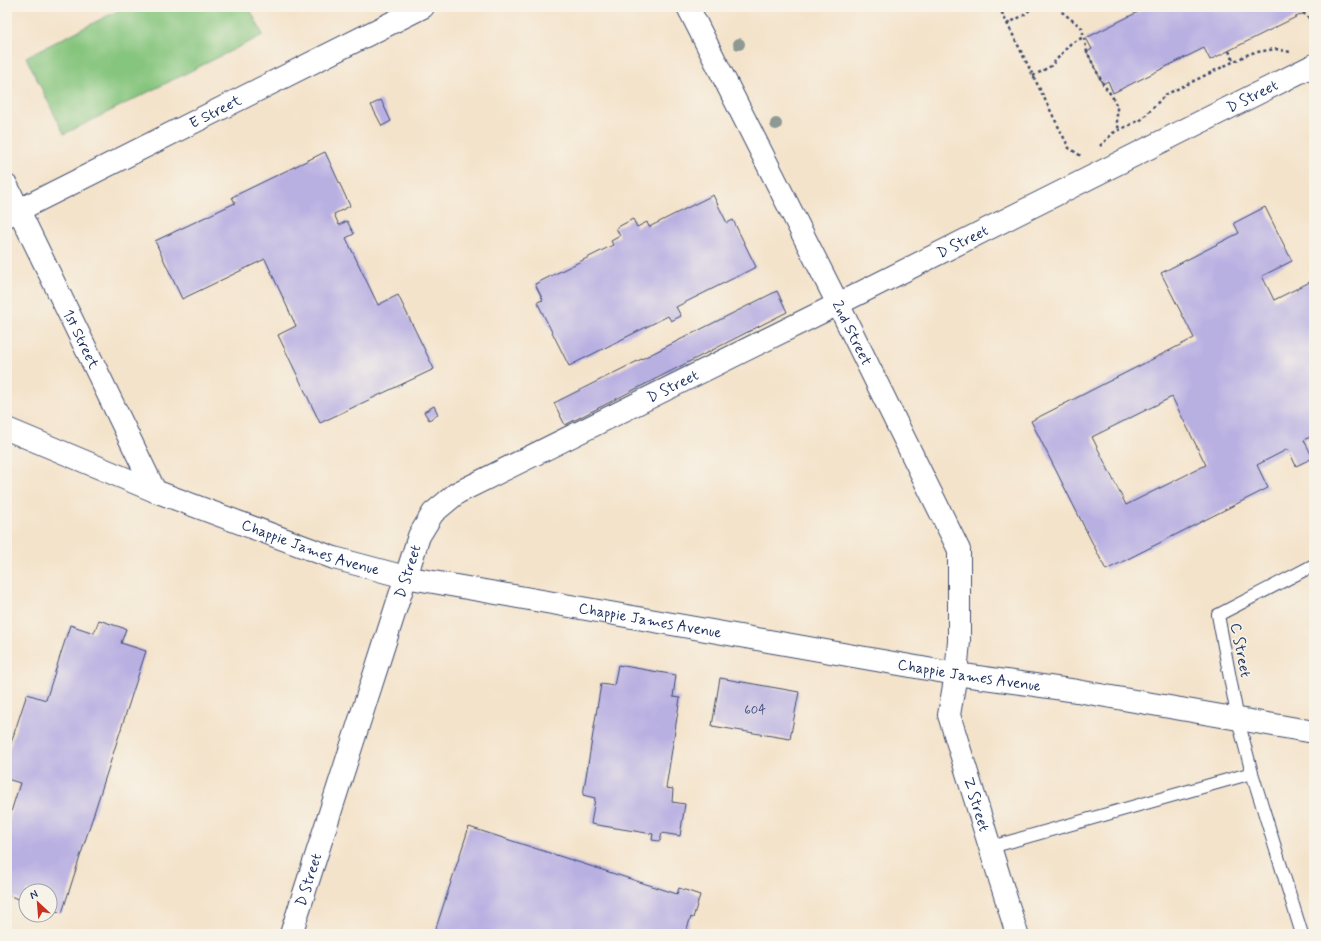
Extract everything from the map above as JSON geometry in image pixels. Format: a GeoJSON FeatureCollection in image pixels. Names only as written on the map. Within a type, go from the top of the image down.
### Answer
{"type":"FeatureCollection","features":[{"type":"Feature","properties":{"kind":"street","name":"E Street"},"geometry":{"type":"LineString","coordinates":[[13,213],[423,7]]}},
{"type":"Feature","properties":{"kind":"street","name":"2nd Street"},"geometry":{"type":"LineString","coordinates":[[688,7],[838,304],[959,550],[959,641],[956,674]]}},
{"type":"Feature","properties":{"kind":"street","name":"D Street"},"geometry":{"type":"LineString","coordinates":[[291,934],[405,577],[419,536],[433,513],[457,493],[1314,65]]}},
{"type":"Feature","properties":{"kind":"street","name":"1st Street"},"geometry":{"type":"LineString","coordinates":[[7,186],[13,213],[155,492]]}},
{"type":"Feature","properties":{"kind":"street","name":"Chappie James Avenue"},"geometry":{"type":"LineString","coordinates":[[7,429],[155,492],[334,558],[405,577],[956,674],[1077,692],[1314,732]]}},
{"type":"Feature","properties":{"kind":"street","name":"Z Street"},"geometry":{"type":"LineString","coordinates":[[956,674],[949,715],[1017,934]]}},
{"type":"Feature","properties":{"kind":"lane","name":"C Street"},"geometry":{"type":"LineString","coordinates":[[1302,934],[1252,773],[1238,720],[1218,615],[1314,565]]}},
{"type":"Feature","properties":{"kind":"lane"},"geometry":{"type":"LineString","coordinates":[[991,847],[1252,773]]}},
{"type":"Feature","properties":{"kind":"path"},"geometry":{"type":"LineString","coordinates":[[999,7],[1068,148],[1081,156],[1086,155]]}},
{"type":"Feature","properties":{"kind":"path"},"geometry":{"type":"LineString","coordinates":[[1008,24],[1024,15],[1033,7]]}},
{"type":"Feature","properties":{"kind":"path"},"geometry":{"type":"LineString","coordinates":[[1058,7],[1082,28],[1085,48],[1103,84],[1112,96],[1117,107],[1117,122],[1119,130]]}},
{"type":"Feature","properties":{"kind":"path"},"geometry":{"type":"LineString","coordinates":[[1303,13],[1314,22]]}},
{"type":"Feature","properties":{"kind":"path"},"geometry":{"type":"LineString","coordinates":[[1033,76],[1051,66],[1071,43],[1084,37]]}},
{"type":"Feature","properties":{"kind":"path"},"geometry":{"type":"LineString","coordinates":[[1097,150],[1113,133],[1142,119],[1165,95],[1251,53],[1276,49],[1290,52],[1297,51]]}},
{"type":"Feature","properties":{"kind":"path"},"geometry":{"type":"LineString","coordinates":[[1228,51],[1234,62]]}},
{"type":"Feature","properties":{"kind":"green space"},"geometry":{"type":"Polygon","coordinates":[[[125,7],[249,7],[263,35],[64,134],[26,57],[125,7]]]}},
{"type":"Feature","properties":{"kind":"building"},"geometry":{"type":"Polygon","coordinates":[[[1148,7],[1314,8],[1210,60],[1204,48],[1113,93],[1108,81],[1103,84],[1087,52],[1092,49],[1086,38],[1148,7]]]}},
{"type":"Feature","properties":{"kind":"building"},"geometry":{"type":"Polygon","coordinates":[[[381,100],[391,121],[382,126],[371,105],[381,100]]]}},
{"type":"Feature","properties":{"kind":"building"},"geometry":{"type":"Polygon","coordinates":[[[325,152],[350,206],[334,214],[339,225],[347,221],[354,234],[346,238],[378,305],[398,295],[434,369],[320,423],[278,335],[296,326],[265,259],[182,299],[155,241],[235,203],[232,197],[325,152]]]}},
{"type":"Feature","properties":{"kind":"building"},"geometry":{"type":"Polygon","coordinates":[[[713,195],[727,223],[733,220],[756,267],[676,307],[681,316],[671,321],[668,316],[569,366],[537,302],[543,300],[535,284],[613,245],[611,241],[620,236],[616,228],[633,219],[637,227],[647,222],[649,227],[713,195]]]}},
{"type":"Feature","properties":{"kind":"building"},"geometry":{"type":"Polygon","coordinates":[[[1265,207],[1292,261],[1262,276],[1274,300],[1314,280],[1314,435],[1304,440],[1313,458],[1296,466],[1288,449],[1257,465],[1268,488],[1106,570],[1031,421],[1194,338],[1161,273],[1239,233],[1234,223],[1265,207]],[[1172,397],[1092,437],[1126,505],[1206,465],[1172,397]]]}},
{"type":"Feature","properties":{"kind":"building"},"geometry":{"type":"Polygon","coordinates":[[[777,291],[787,312],[565,425],[554,403],[777,291]]]}},
{"type":"Feature","properties":{"kind":"building"},"geometry":{"type":"Polygon","coordinates":[[[434,406],[438,414],[429,420],[424,412],[434,406]]]}},
{"type":"Feature","properties":{"kind":"building"},"geometry":{"type":"Polygon","coordinates":[[[99,620],[126,629],[121,643],[146,651],[62,913],[58,912],[58,883],[18,883],[18,899],[7,895],[7,825],[20,783],[7,779],[7,755],[27,694],[46,700],[70,625],[94,633],[99,620]]]}},
{"type":"Feature","properties":{"kind":"building"},"geometry":{"type":"Polygon","coordinates":[[[618,665],[676,675],[673,697],[680,698],[666,788],[673,789],[672,802],[685,804],[680,836],[662,833],[660,841],[652,840],[653,834],[591,824],[595,798],[583,795],[601,684],[614,686],[618,665]]]}},
{"type":"Feature","properties":{"kind":"building"},"geometry":{"type":"Polygon","coordinates":[[[720,678],[799,692],[790,739],[712,726],[720,678]]]}},
{"type":"Feature","properties":{"kind":"building"},"geometry":{"type":"Polygon","coordinates":[[[469,827],[677,894],[679,888],[700,895],[693,918],[691,917],[685,934],[434,934],[469,827]]]}}]}
